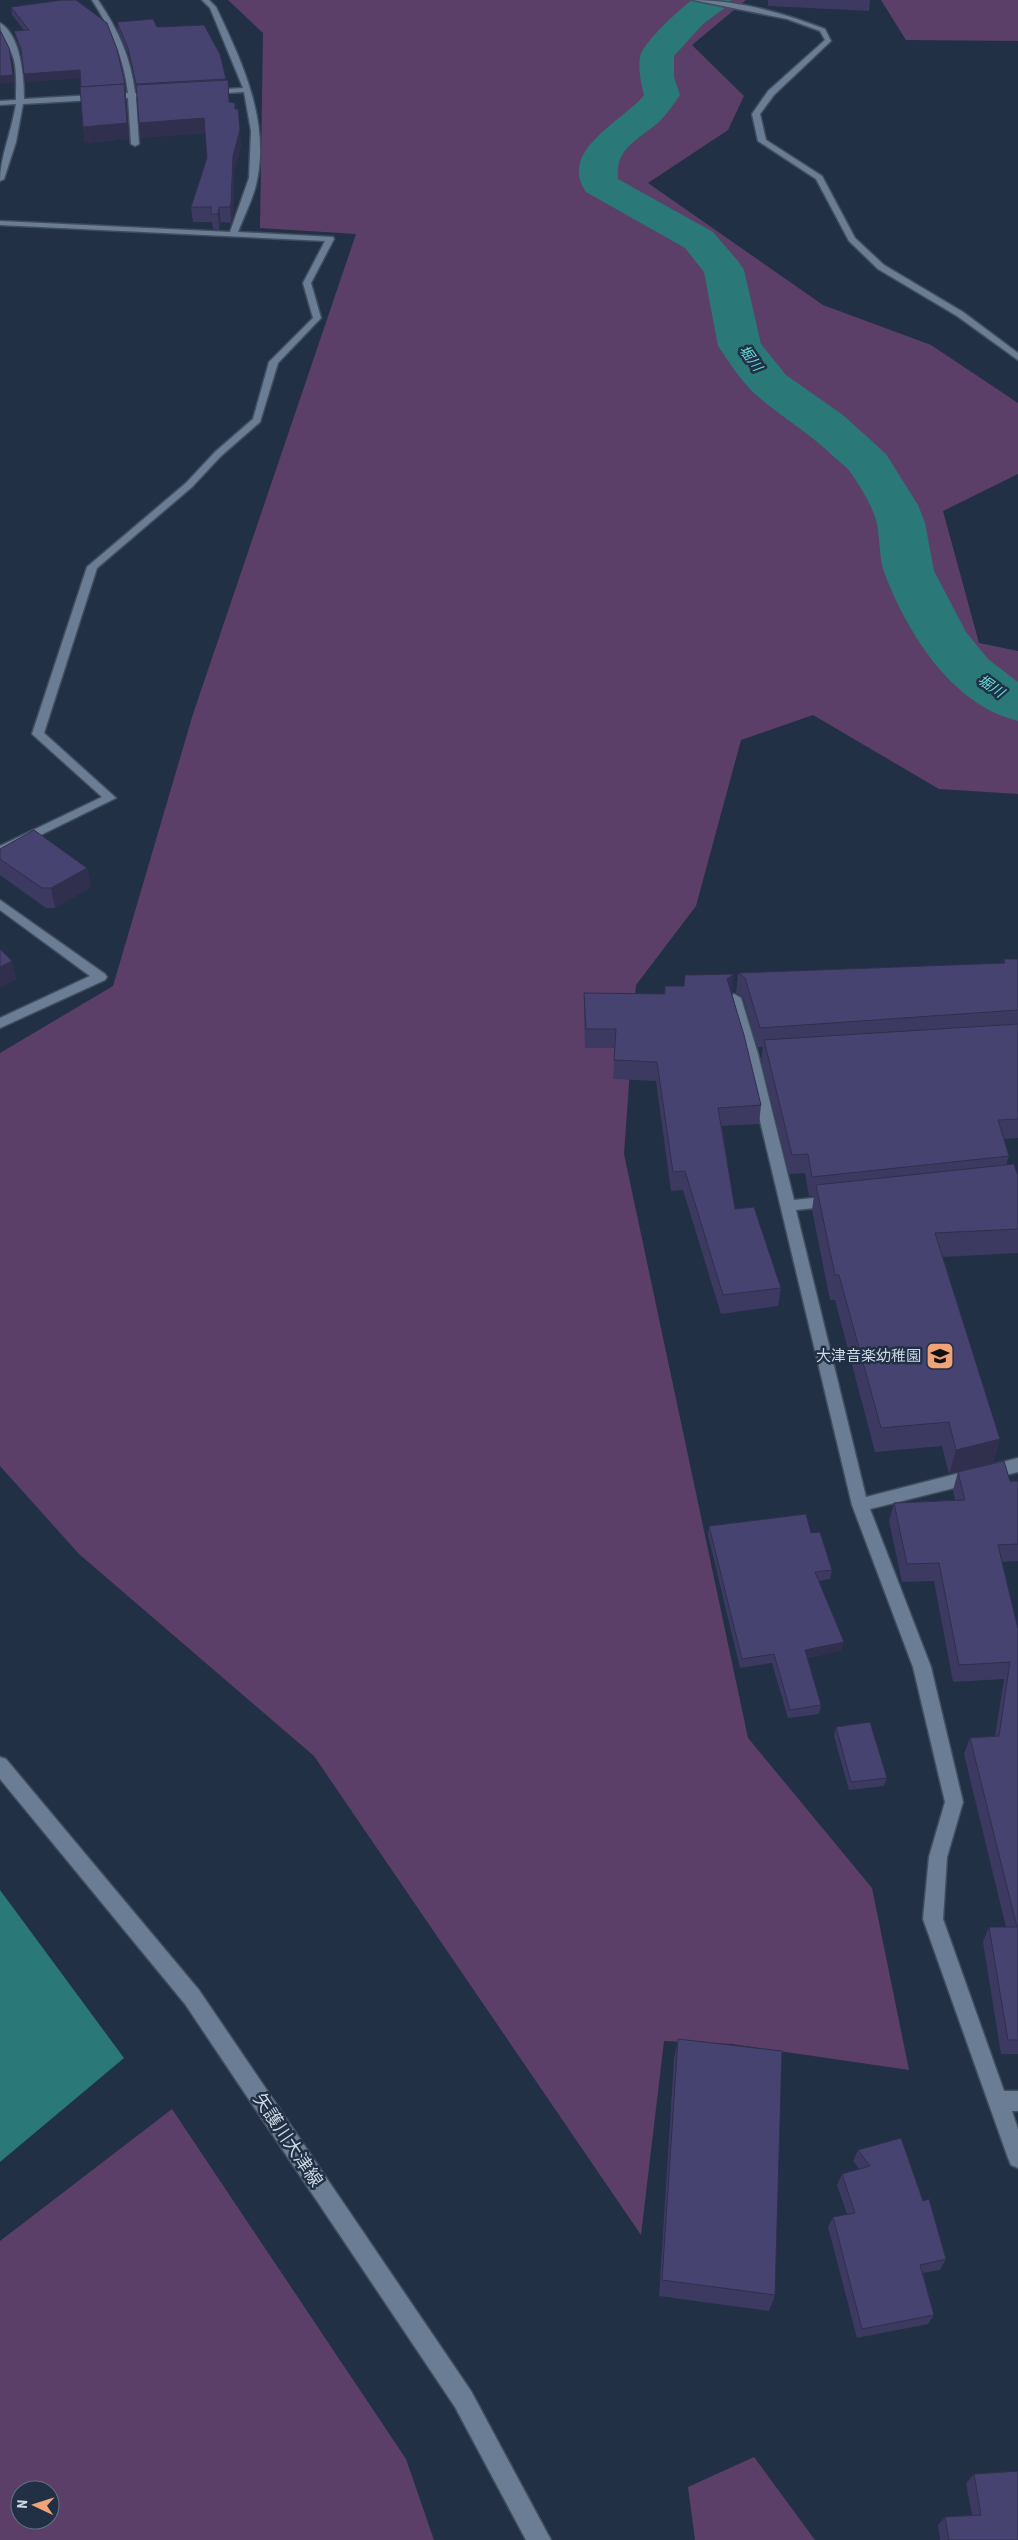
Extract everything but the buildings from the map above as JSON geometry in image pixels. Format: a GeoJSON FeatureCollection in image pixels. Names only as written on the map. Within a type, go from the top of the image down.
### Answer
{"type":"FeatureCollection","features":[{"type":"Feature","properties":{"kind":"street"},"geometry":{"type":"LineString","coordinates":[[95,0],[115,29],[126,58],[134,96],[135,144]]}},
{"type":"Feature","properties":{"kind":"street"},"geometry":{"type":"LineString","coordinates":[[205,0],[213,7],[244,76],[251,98],[256,136],[252,180],[234,233]]}},
{"type":"Feature","properties":{"kind":"street"},"geometry":{"type":"LineString","coordinates":[[696,0],[789,17],[823,30],[829,40],[771,93],[756,114],[762,141],[819,178],[852,239],[881,267],[960,314],[1018,357]]}},
{"type":"Feature","properties":{"kind":"street"},"geometry":{"type":"LineString","coordinates":[[0,26],[16,52],[20,77],[13,141],[0,179]]}},
{"type":"Feature","properties":{"kind":"street"},"geometry":{"type":"LineString","coordinates":[[200,92],[247,90]]}},
{"type":"Feature","properties":{"kind":"street"},"geometry":{"type":"LineString","coordinates":[[0,103],[162,94]]}},
{"type":"Feature","properties":{"kind":"street"},"geometry":{"type":"LineString","coordinates":[[0,223],[330,239],[307,283],[317,318],[274,362],[257,420],[218,454],[189,485],[92,567],[38,734],[110,798],[0,851]]}},
{"type":"Feature","properties":{"kind":"street"},"geometry":{"type":"LineString","coordinates":[[0,904],[100,977],[0,1024]]}},
{"type":"Feature","properties":{"kind":"street"},"geometry":{"type":"LineString","coordinates":[[734,998],[756,1054],[788,1206],[860,1505],[922,1667],[954,1802],[938,1857],[933,1919],[1018,2158]]}},
{"type":"Feature","properties":{"kind":"street"},"geometry":{"type":"LineString","coordinates":[[788,1206],[845,1200]]}},
{"type":"Feature","properties":{"kind":"street"},"geometry":{"type":"LineString","coordinates":[[860,1505],[1018,1465]]}},
{"type":"Feature","properties":{"kind":"street","name":"矢護川大津線"},"geometry":{"type":"LineString","coordinates":[[0,1765],[192,1997],[463,2399],[539,2540]]}},
{"type":"Feature","properties":{"kind":"street"},"geometry":{"type":"LineString","coordinates":[[997,2101],[1018,2101]]}},
{"type":"Feature","properties":{"kind":"shaded area"},"geometry":{"type":"Polygon","coordinates":[[[228,0],[746,0],[692,45],[744,96],[728,130],[648,183],[823,305],[931,345],[1018,403],[1018,474],[943,511],[979,643],[1018,651],[1018,794],[939,789],[813,715],[741,740],[696,906],[636,985],[624,1154],[748,1738],[872,1888],[909,2070],[732,2044],[664,2041],[641,2235],[314,1756],[79,1554],[0,1466],[0,1053],[113,986],[193,714],[356,234],[260,228],[263,33],[228,0]]]}},
{"type":"Feature","properties":{"kind":"shaded area"},"geometry":{"type":"Polygon","coordinates":[[[881,0],[1018,0],[1018,41],[906,40],[881,0]]]}},
{"type":"Feature","properties":{"kind":"shaded area"},"geometry":{"type":"Polygon","coordinates":[[[0,1890],[124,2058],[0,2162],[0,1890]]]}},
{"type":"Feature","properties":{"kind":"shaded area"},"geometry":{"type":"Polygon","coordinates":[[[172,2109],[406,2459],[434,2540],[0,2540],[0,2241],[172,2109]]]}},
{"type":"Feature","properties":{"kind":"shaded area"},"geometry":{"type":"Polygon","coordinates":[[[754,2457],[815,2540],[695,2540],[688,2487],[754,2457]]]}},
{"type":"Feature","properties":{"kind":"waterway","name":"堀川"},"geometry":{"type":"LineString","coordinates":[[715,0],[691,17],[657,55],[657,77],[662,95],[648,113],[619,135],[604,152],[598,163],[599,184],[699,240],[724,270],[740,346],[770,384],[827,425],[869,464],[894,505],[901,523],[909,571],[942,637],[969,670],[995,691],[1018,705]]}},
{"type":"Feature","properties":{"kind":"place","name":"大津音楽幼稚園"},"geometry":{"type":"Point","coordinates":[940,1356]}}]}
